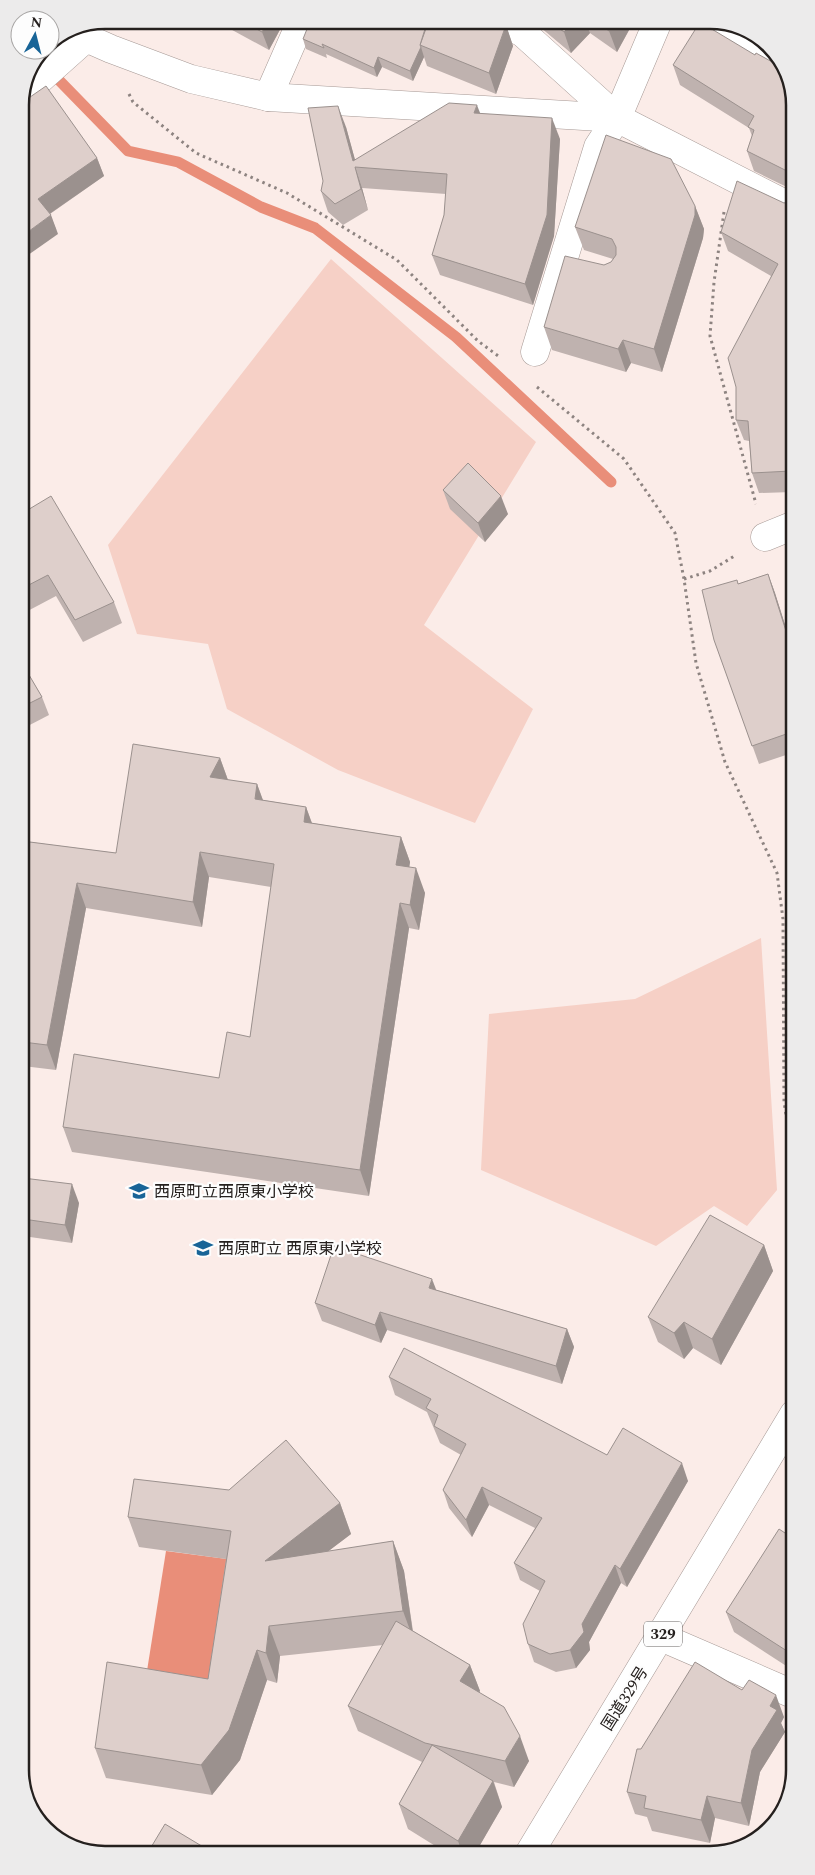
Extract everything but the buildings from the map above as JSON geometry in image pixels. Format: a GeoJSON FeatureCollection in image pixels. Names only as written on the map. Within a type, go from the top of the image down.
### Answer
{"type":"FeatureCollection","features":[{"type":"Feature","properties":{"kind":"main road"},"geometry":{"type":"LineString","coordinates":[[268,97],[298,29]]}},
{"type":"Feature","properties":{"kind":"main road"},"geometry":{"type":"LineString","coordinates":[[515,29],[523,33],[617,118],[786,204]]}},
{"type":"Feature","properties":{"kind":"main road"},"geometry":{"type":"LineString","coordinates":[[535,352],[598,147],[617,118],[655,29]]}},
{"type":"Feature","properties":{"kind":"main road"},"geometry":{"type":"LineString","coordinates":[[730,32],[770,58]]}},
{"type":"Feature","properties":{"kind":"main road"},"geometry":{"type":"LineString","coordinates":[[31,85],[78,39],[112,49],[191,79],[268,97],[617,118]]}},
{"type":"Feature","properties":{"kind":"main road"},"geometry":{"type":"LineString","coordinates":[[563,260],[590,268]]}},
{"type":"Feature","properties":{"kind":"main road"},"geometry":{"type":"LineString","coordinates":[[765,537],[786,528]]}},
{"type":"Feature","properties":{"kind":"main road","name":"国道329号"},"geometry":{"type":"LineString","coordinates":[[534,1846],[786,1427]]}},
{"type":"Feature","properties":{"kind":"main road"},"geometry":{"type":"LineString","coordinates":[[661,1637],[786,1691]]}},
{"type":"Feature","properties":{"kind":"path"},"geometry":{"type":"LineString","coordinates":[[112,49],[133,102],[196,153],[287,193],[397,260],[478,341],[508,364]]}},
{"type":"Feature","properties":{"kind":"path"},"geometry":{"type":"LineString","coordinates":[[684,578],[710,571],[765,537],[710,336],[714,282],[730,176]]}},
{"type":"Feature","properties":{"kind":"path"},"geometry":{"type":"LineString","coordinates":[[531,382],[624,459],[675,533],[684,578],[696,663],[725,762],[777,873],[783,918],[784,1102],[786,1114]]}},
{"type":"Feature","properties":{"kind":"shaded area"},"geometry":{"type":"Polygon","coordinates":[[[331,259],[536,442],[424,625],[533,709],[475,823],[338,770],[227,709],[208,644],[137,634],[108,545],[331,259]]]}},
{"type":"Feature","properties":{"kind":"shaded area"},"geometry":{"type":"Polygon","coordinates":[[[761,938],[777,1190],[747,1226],[714,1206],[656,1246],[481,1170],[489,1014],[635,999],[761,938]]]}},
{"type":"Feature","properties":{"kind":"shaded area"},"geometry":{"type":"Polygon","coordinates":[[[166,1551],[242,1561],[219,1709],[143,1696],[166,1551]]]}},
{"type":"Feature","properties":{"kind":"waterway"},"geometry":{"type":"LineString","coordinates":[[43,60],[52,73],[128,151],[178,162],[261,207],[315,228],[456,337],[611,482]]}},
{"type":"Feature","properties":{"kind":"place","name":"西原町立西原東小学校"},"geometry":{"type":"Point","coordinates":[139,1191]}},
{"type":"Feature","properties":{"kind":"place","name":"西原町立 西原東小学校"},"geometry":{"type":"Point","coordinates":[203,1248]}}]}
